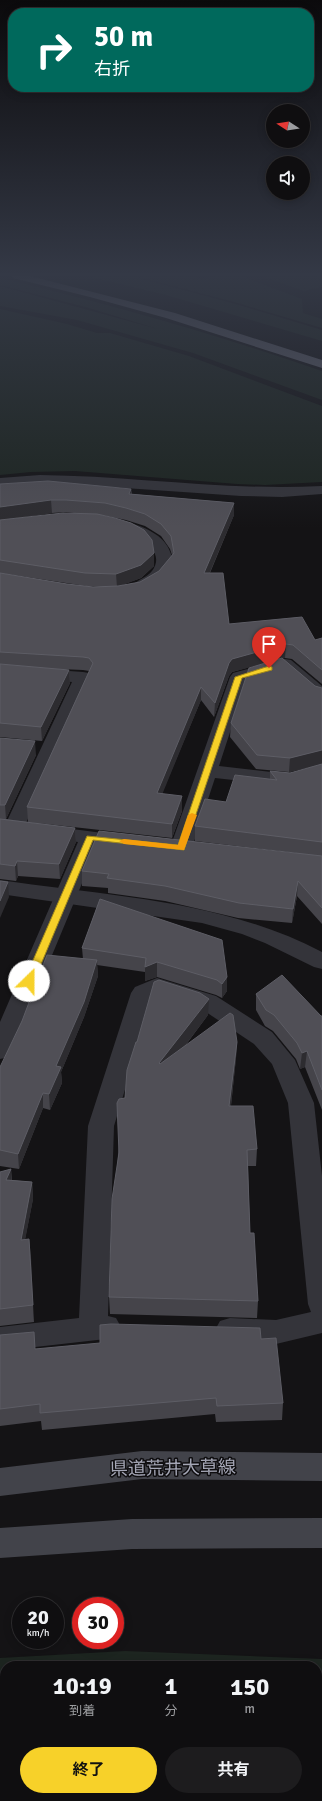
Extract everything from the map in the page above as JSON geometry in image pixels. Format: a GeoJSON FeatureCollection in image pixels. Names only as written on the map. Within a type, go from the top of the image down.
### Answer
{"type":"FeatureCollection","features":[{"type":"Feature","properties":{"kind":"highway"},"geometry":{"type":"LineString","coordinates":[[310,360],[322,364]]}},
{"type":"Feature","properties":{"kind":"main road","name":"県道荒井大草線"},"geometry":{"type":"LineString","coordinates":[[0,1482],[142,1465],[322,1467]]}},
{"type":"Feature","properties":{"kind":"main road"},"geometry":{"type":"LineString","coordinates":[[0,1543],[132,1534],[322,1533]]}},
{"type":"Feature","properties":{"kind":"street"},"geometry":{"type":"LineString","coordinates":[[0,482],[63,479],[219,492],[271,493],[322,490]]}},
{"type":"Feature","properties":{"kind":"street"},"geometry":{"type":"LineString","coordinates":[[106,522],[140,531],[153,540],[162,550],[165,560],[161,572],[146,584],[124,591]]}},
{"type":"Feature","properties":{"kind":"street"},"geometry":{"type":"LineString","coordinates":[[0,671],[82,677],[49,750],[7,827],[189,849],[207,771],[239,677],[285,664],[322,695]]}},
{"type":"Feature","properties":{"kind":"street"},"geometry":{"type":"LineString","coordinates":[[28,748],[49,750]]}},
{"type":"Feature","properties":{"kind":"street"},"geometry":{"type":"LineString","coordinates":[[207,771],[289,780],[322,771]]}},
{"type":"Feature","properties":{"kind":"street"},"geometry":{"type":"LineString","coordinates":[[0,1051],[90,838]]}},
{"type":"Feature","properties":{"kind":"street"},"geometry":{"type":"LineString","coordinates":[[0,887],[189,913],[228,922],[278,939],[322,962]]}},
{"type":"Feature","properties":{"kind":"street"},"geometry":{"type":"LineString","coordinates":[[93,1329],[101,1126],[144,993],[157,986],[208,1002],[263,1038],[283,1060],[313,1131],[322,1304]]}},
{"type":"Feature","properties":{"kind":"street"},"geometry":{"type":"LineString","coordinates":[[206,1329],[276,1332],[322,1321]]}},
{"type":"Feature","properties":{"kind":"street"},"geometry":{"type":"LineString","coordinates":[[0,1340],[111,1327],[135,1327]]}},
{"type":"Feature","properties":{"kind":"shaded area"},"geometry":{"type":"Polygon","coordinates":[[[0,360],[200,360],[322,406],[322,482],[265,485],[237,484],[75,471],[31,472],[0,475],[0,360]]]}},
{"type":"Feature","properties":{"kind":"shaded area"},"geometry":{"type":"Polygon","coordinates":[[[212,360],[291,360],[322,371],[322,400],[212,360]]]}},
{"type":"Feature","properties":{"kind":"shaded area"},"geometry":{"type":"Polygon","coordinates":[[[125,1651],[322,1659],[322,1661],[0,1661],[0,1658],[125,1651]]]}},
{"type":"Feature","properties":{"kind":"building"},"geometry":{"type":"Polygon","coordinates":[[[48,481],[131,489],[129,494],[234,503],[204,573],[223,573],[229,624],[302,617],[315,640],[322,638],[322,670],[293,645],[286,644],[232,659],[229,663],[215,703],[201,687],[157,793],[182,796],[172,824],[27,807],[93,663],[89,658],[83,657],[0,652],[0,573],[93,587],[118,586],[140,582],[159,571],[174,553],[171,536],[161,524],[145,514],[126,508],[105,503],[66,500],[51,500],[0,507],[0,484],[48,481]]]}},
{"type":"Feature","properties":{"kind":"building"},"geometry":{"type":"Polygon","coordinates":[[[63,513],[97,514],[131,523],[144,530],[152,540],[154,553],[141,565],[116,574],[85,573],[0,560],[0,520],[63,513]]]}},
{"type":"Feature","properties":{"kind":"building"},"geometry":{"type":"Polygon","coordinates":[[[282,658],[315,686],[322,688],[322,750],[290,758],[257,755],[231,723],[249,668],[282,658]]]}},
{"type":"Feature","properties":{"kind":"building"},"geometry":{"type":"Polygon","coordinates":[[[0,664],[69,670],[41,727],[0,723],[0,664]]]}},
{"type":"Feature","properties":{"kind":"building"},"geometry":{"type":"Polygon","coordinates":[[[0,738],[35,741],[5,805],[0,805],[0,738]]]}},
{"type":"Feature","properties":{"kind":"building"},"geometry":{"type":"Polygon","coordinates":[[[322,764],[322,842],[195,826],[205,799],[226,802],[235,775],[277,780],[270,771],[290,773],[322,764]]]}},
{"type":"Feature","properties":{"kind":"building"},"geometry":{"type":"Polygon","coordinates":[[[0,819],[75,828],[59,864],[17,861],[15,866],[0,864],[0,819]]]}},
{"type":"Feature","properties":{"kind":"building"},"geometry":{"type":"Polygon","coordinates":[[[99,831],[322,856],[322,908],[298,881],[293,909],[239,903],[165,886],[107,878],[109,874],[82,871],[99,831]]]}},
{"type":"Feature","properties":{"kind":"building"},"geometry":{"type":"Polygon","coordinates":[[[0,881],[8,882],[0,901],[0,881]]]}},
{"type":"Feature","properties":{"kind":"building"},"geometry":{"type":"Polygon","coordinates":[[[100,899],[222,940],[227,977],[222,984],[217,980],[157,962],[145,967],[146,958],[82,948],[100,899]]]}},
{"type":"Feature","properties":{"kind":"building"},"geometry":{"type":"Polygon","coordinates":[[[47,955],[97,960],[84,1002],[56,1066],[61,1067],[49,1094],[43,1093],[18,1154],[0,1150],[0,1067],[22,1021],[47,955]]]}},
{"type":"Feature","properties":{"kind":"building"},"geometry":{"type":"Polygon","coordinates":[[[282,975],[322,1016],[322,1090],[307,1051],[302,1053],[297,1043],[274,1015],[266,1010],[256,994],[282,975]]]}},
{"type":"Feature","properties":{"kind":"building"},"geometry":{"type":"Polygon","coordinates":[[[159,980],[200,993],[209,999],[159,1063],[160,1064],[230,1013],[233,1015],[237,1042],[229,1106],[253,1106],[257,1149],[247,1150],[250,1233],[254,1233],[258,1301],[109,1297],[112,1199],[119,1153],[117,1103],[119,1099],[125,1098],[127,1070],[137,1042],[154,982],[159,980]]]}},
{"type":"Feature","properties":{"kind":"building"},"geometry":{"type":"Polygon","coordinates":[[[11,1169],[6,1180],[32,1182],[21,1240],[29,1239],[33,1305],[0,1309],[0,1172],[11,1169]]]}},
{"type":"Feature","properties":{"kind":"building"},"geometry":{"type":"Polygon","coordinates":[[[111,1324],[260,1328],[261,1339],[276,1338],[283,1403],[217,1406],[216,1398],[40,1413],[40,1404],[0,1409],[0,1335],[34,1332],[35,1349],[100,1343],[100,1325],[111,1324]]]}},
{"type":"Feature","properties":{"kind":"slow traffic"},"geometry":{"type":"LineString","coordinates":[[124,841],[181,848],[192,815]]}},
{"type":"Feature","properties":{"kind":"route"},"geometry":{"type":"LineString","coordinates":[[29,981],[90,838],[181,848],[239,677],[269,668]]}}]}
